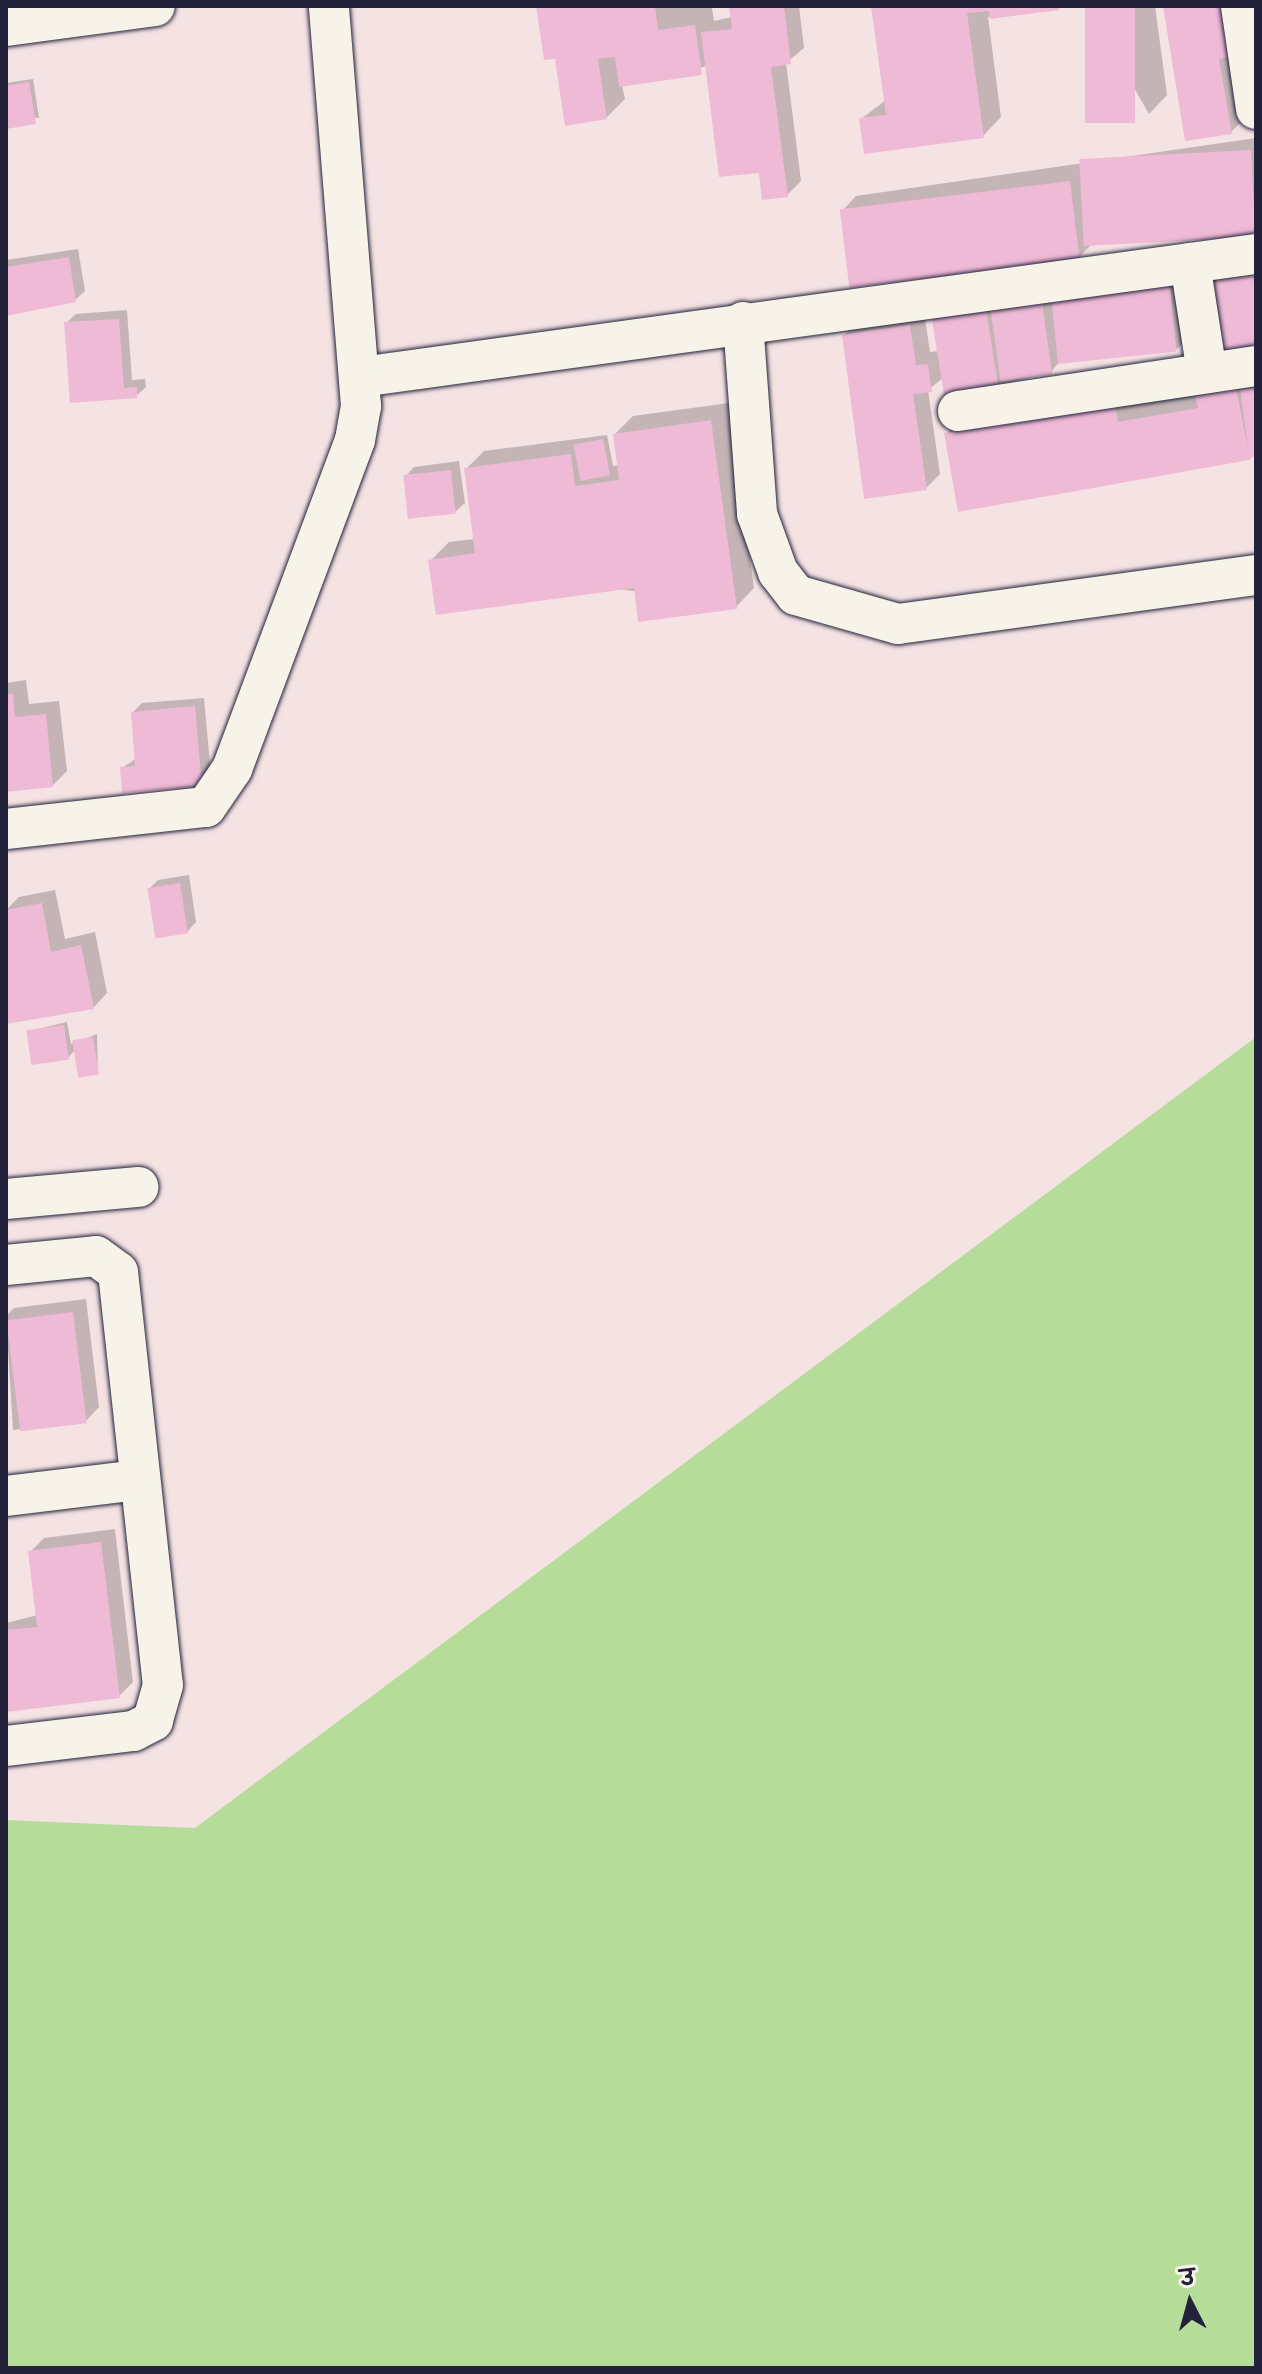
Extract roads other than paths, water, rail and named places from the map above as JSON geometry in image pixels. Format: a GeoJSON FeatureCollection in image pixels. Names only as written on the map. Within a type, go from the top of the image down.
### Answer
{"type":"FeatureCollection","features":[{"type":"Feature","properties":{"kind":"street"},"geometry":{"type":"LineString","coordinates":[[6,26],[155,6]]}},
{"type":"Feature","properties":{"kind":"street"},"geometry":{"type":"LineString","coordinates":[[6,829],[176,813],[206,807],[221,793],[355,440],[361,377],[329,6]]}},
{"type":"Feature","properties":{"kind":"street"},"geometry":{"type":"LineString","coordinates":[[1241,6],[1256,109]]}},
{"type":"Feature","properties":{"kind":"street"},"geometry":{"type":"LineString","coordinates":[[361,377],[743,322],[1256,254]]}},
{"type":"Feature","properties":{"kind":"street"},"geometry":{"type":"LineString","coordinates":[[1190,263],[1207,373]]}},
{"type":"Feature","properties":{"kind":"street"},"geometry":{"type":"LineString","coordinates":[[743,322],[757,514],[778,572],[796,595],[898,624],[1256,575]]}},
{"type":"Feature","properties":{"kind":"street"},"geometry":{"type":"LineString","coordinates":[[958,411],[1256,366]]}},
{"type":"Feature","properties":{"kind":"street"},"geometry":{"type":"LineString","coordinates":[[6,1199],[138,1187]]}},
{"type":"Feature","properties":{"kind":"street"},"geometry":{"type":"LineString","coordinates":[[6,1265],[96,1256],[118,1272],[162,1705],[153,1721],[133,1731],[6,1746]]}},
{"type":"Feature","properties":{"kind":"street"},"geometry":{"type":"LineString","coordinates":[[6,1496],[138,1480]]}}]}
